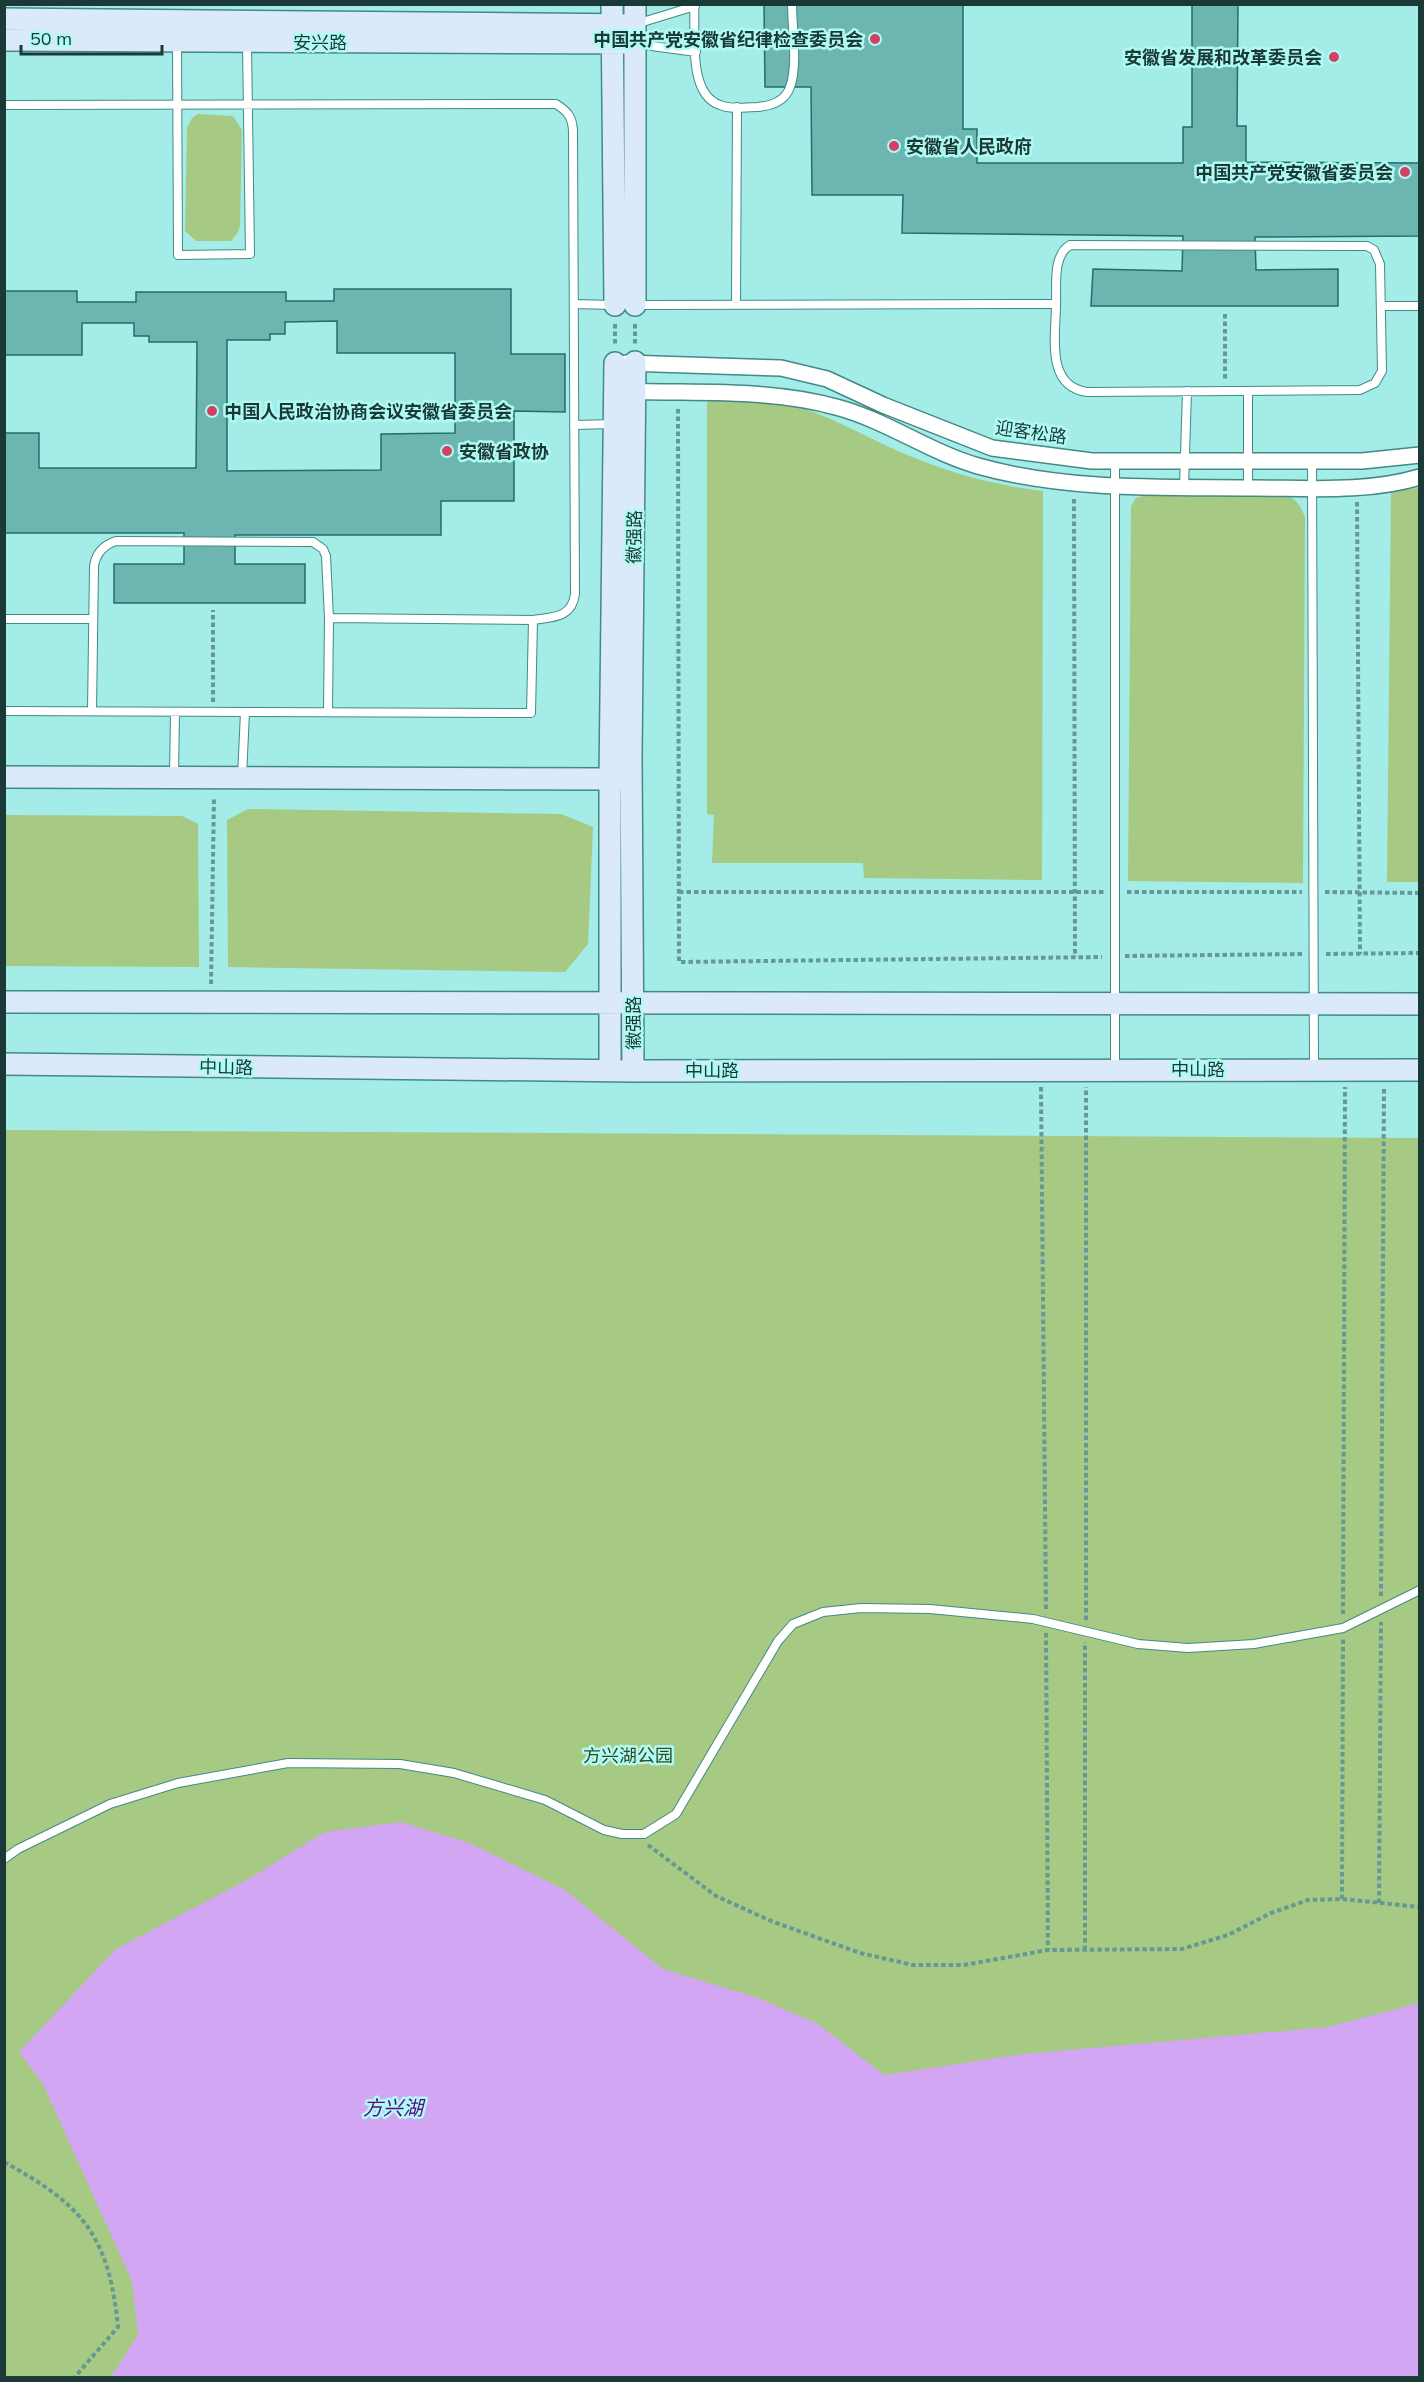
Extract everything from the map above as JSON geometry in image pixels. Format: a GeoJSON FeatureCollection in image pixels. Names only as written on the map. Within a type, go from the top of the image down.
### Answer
{"type":"FeatureCollection","features":[{"type":"Feature","properties":{"kind":"street","name":"安兴路"},"geometry":{"type":"LineString","coordinates":[[4,19],[177,31]]}},
{"type":"Feature","properties":{"kind":"street"},"geometry":{"type":"LineString","coordinates":[[612,24],[625,305]]}},
{"type":"Feature","properties":{"kind":"street","name":"安兴路"},"geometry":{"type":"LineString","coordinates":[[4,40],[177,31],[635,24]]}},
{"type":"Feature","properties":{"kind":"street"},"geometry":{"type":"LineString","coordinates":[[625,305],[635,24]]}},
{"type":"Feature","properties":{"kind":"street","name":"徽强路"},"geometry":{"type":"LineString","coordinates":[[610,1070],[610,779],[615,390],[625,363]]}},
{"type":"Feature","properties":{"kind":"street","name":"徽强路"},"geometry":{"type":"LineString","coordinates":[[625,363],[637,391],[632,779],[633,1071]]}},
{"type":"Feature","properties":{"kind":"street","name":"迎客松路"},"geometry":{"type":"LineString","coordinates":[[625,363],[781,368],[806,372],[992,448],[1092,461],[1362,461],[1419,455]]}},
{"type":"Feature","properties":{"kind":"street"},"geometry":{"type":"LineString","coordinates":[[615,390],[740,393],[837,407],[976,466],[1014,475],[1074,483],[1115,487],[1312,488],[1402,482],[1419,477]]}},
{"type":"Feature","properties":{"kind":"street"},"geometry":{"type":"LineString","coordinates":[[4,777],[632,779]]}},
{"type":"Feature","properties":{"kind":"street"},"geometry":{"type":"LineString","coordinates":[[4,1002],[1419,1004]]}},
{"type":"Feature","properties":{"kind":"street","name":"中山路"},"geometry":{"type":"LineString","coordinates":[[4,1064],[633,1071],[1419,1070]]}},
{"type":"Feature","properties":{"kind":"lane"},"geometry":{"type":"LineString","coordinates":[[635,24],[694,5],[698,79],[706,96],[721,106],[737,107],[776,103],[789,90],[792,73],[792,4]]}},
{"type":"Feature","properties":{"kind":"lane"},"geometry":{"type":"LineString","coordinates":[[635,24],[696,52]]}},
{"type":"Feature","properties":{"kind":"lane"},"geometry":{"type":"LineString","coordinates":[[177,31],[178,255],[250,254],[247,31]]}},
{"type":"Feature","properties":{"kind":"lane"},"geometry":{"type":"LineString","coordinates":[[4,105],[556,104],[564,109],[572,120],[574,602],[562,615],[535,620],[329,618]]}},
{"type":"Feature","properties":{"kind":"lane"},"geometry":{"type":"LineString","coordinates":[[736,305],[737,107]]}},
{"type":"Feature","properties":{"kind":"lane"},"geometry":{"type":"LineString","coordinates":[[1070,245],[1362,245],[1371,247],[1380,264],[1381,306],[1382,371],[1380,378],[1371,386],[1360,390],[1087,392],[1070,387],[1057,371],[1058,263],[1063,250],[1070,245]]}},
{"type":"Feature","properties":{"kind":"lane"},"geometry":{"type":"LineString","coordinates":[[574,304],[1056,304]]}},
{"type":"Feature","properties":{"kind":"lane"},"geometry":{"type":"LineString","coordinates":[[1381,306],[1419,306]]}},
{"type":"Feature","properties":{"kind":"lane"},"geometry":{"type":"LineString","coordinates":[[1184,487],[1187,391]]}},
{"type":"Feature","properties":{"kind":"lane"},"geometry":{"type":"LineString","coordinates":[[1248,391],[1248,488]]}},
{"type":"Feature","properties":{"kind":"lane"},"geometry":{"type":"LineString","coordinates":[[574,425],[636,424]]}},
{"type":"Feature","properties":{"kind":"lane"},"geometry":{"type":"LineString","coordinates":[[1115,461],[1115,1069]]}},
{"type":"Feature","properties":{"kind":"lane"},"geometry":{"type":"LineString","coordinates":[[1312,461],[1314,1069]]}},
{"type":"Feature","properties":{"kind":"lane"},"geometry":{"type":"LineString","coordinates":[[92,711],[95,560],[100,551],[116,541],[313,542],[322,549],[326,556],[329,618],[328,712]]}},
{"type":"Feature","properties":{"kind":"lane"},"geometry":{"type":"LineString","coordinates":[[4,619],[93,619]]}},
{"type":"Feature","properties":{"kind":"lane"},"geometry":{"type":"LineString","coordinates":[[4,711],[531,712],[535,620]]}},
{"type":"Feature","properties":{"kind":"lane"},"geometry":{"type":"LineString","coordinates":[[174,778],[176,712]]}},
{"type":"Feature","properties":{"kind":"lane"},"geometry":{"type":"LineString","coordinates":[[242,778],[245,712]]}},
{"type":"Feature","properties":{"kind":"lane"},"geometry":{"type":"LineString","coordinates":[[4,1859],[18,1849],[110,1804],[178,1783],[288,1762],[400,1764],[454,1773],[545,1800],[604,1830],[644,1834],[676,1814],[778,1641],[793,1624],[822,1612],[861,1608],[930,1609],[1046,1622],[1138,1644],[1188,1648],[1254,1644],[1343,1628],[1419,1590]]}},
{"type":"Feature","properties":{"kind":"path"},"geometry":{"type":"LineString","coordinates":[[625,305],[625,363]]}},
{"type":"Feature","properties":{"kind":"path"},"geometry":{"type":"LineString","coordinates":[[625,305],[625,363]]}},
{"type":"Feature","properties":{"kind":"path"},"geometry":{"type":"LineString","coordinates":[[1224,314],[1224,391]]}},
{"type":"Feature","properties":{"kind":"path"},"geometry":{"type":"LineString","coordinates":[[678,392],[679,962],[1419,953]]}},
{"type":"Feature","properties":{"kind":"path"},"geometry":{"type":"LineString","coordinates":[[1074,483],[1075,957]]}},
{"type":"Feature","properties":{"kind":"path"},"geometry":{"type":"LineString","coordinates":[[1357,486],[1359,954]]}},
{"type":"Feature","properties":{"kind":"path"},"geometry":{"type":"LineString","coordinates":[[213,610],[213,712]]}},
{"type":"Feature","properties":{"kind":"path"},"geometry":{"type":"LineString","coordinates":[[211,1003],[214,778]]}},
{"type":"Feature","properties":{"kind":"path"},"geometry":{"type":"LineString","coordinates":[[679,892],[1419,892]]}},
{"type":"Feature","properties":{"kind":"path"},"geometry":{"type":"LineString","coordinates":[[1040,1069],[1048,1950]]}},
{"type":"Feature","properties":{"kind":"path"},"geometry":{"type":"LineString","coordinates":[[1085,1950],[1086,1069]]}},
{"type":"Feature","properties":{"kind":"path"},"geometry":{"type":"LineString","coordinates":[[1341,1899],[1345,1069]]}},
{"type":"Feature","properties":{"kind":"path"},"geometry":{"type":"LineString","coordinates":[[1379,1903],[1384,1069]]}},
{"type":"Feature","properties":{"kind":"path"},"geometry":{"type":"LineString","coordinates":[[633,1834],[716,1896],[771,1921],[860,1953],[914,1965],[964,1965],[1048,1950],[1182,1949],[1228,1935],[1272,1913],[1308,1900],[1341,1899],[1419,1907]]}},
{"type":"Feature","properties":{"kind":"path"},"geometry":{"type":"LineString","coordinates":[[4,2162],[37,2180],[70,2206],[94,2234],[105,2259],[115,2294],[117,2326],[74,2378]]}},
{"type":"Feature","properties":{"kind":"green space"},"geometry":{"type":"Polygon","coordinates":[[[198,114],[233,116],[242,130],[240,226],[231,241],[196,241],[185,231],[187,128],[192,118],[198,114]]]}},
{"type":"Feature","properties":{"kind":"green space"},"geometry":{"type":"Polygon","coordinates":[[[707,401],[769,402],[789,405],[831,419],[933,465],[988,481],[1043,491],[1042,880],[864,878],[863,863],[712,863],[714,815],[707,814],[707,401]]]}},
{"type":"Feature","properties":{"kind":"green space"},"geometry":{"type":"Polygon","coordinates":[[[1419,488],[1419,882],[1387,882],[1391,491],[1419,488]]]}},
{"type":"Feature","properties":{"kind":"green space"},"geometry":{"type":"Polygon","coordinates":[[[1284,494],[1297,502],[1305,517],[1303,883],[1128,881],[1131,506],[1136,498],[1146,495],[1284,494]]]}},
{"type":"Feature","properties":{"kind":"green space"},"geometry":{"type":"Polygon","coordinates":[[[248,809],[561,814],[593,827],[588,944],[565,972],[228,967],[227,820],[248,809]]]}},
{"type":"Feature","properties":{"kind":"green space"},"geometry":{"type":"Polygon","coordinates":[[[5,815],[182,816],[198,824],[199,967],[5,966],[5,815]]]}},
{"type":"Feature","properties":{"kind":"green space","name":"方兴湖公园"},"geometry":{"type":"Polygon","coordinates":[[[4,1130],[1419,1138],[1419,2377],[5,2377],[4,1130]]]}},
{"type":"Feature","properties":{"kind":"water","name":"方兴湖"},"geometry":{"type":"Polygon","coordinates":[[[401,1822],[469,1843],[565,1890],[663,1969],[758,1998],[818,2024],[884,2075],[1025,2054],[1328,2027],[1419,2003],[1419,2377],[111,2377],[138,2335],[132,2281],[43,2084],[19,2052],[116,1949],[245,1881],[325,1832],[401,1822]]]}},
{"type":"Feature","properties":{"kind":"building","name":"安徽省人民政府"},"geometry":{"type":"Polygon","coordinates":[[[764,4],[963,4],[963,129],[977,129],[977,163],[1183,163],[1183,127],[1192,127],[1192,4],[1238,4],[1237,126],[1246,126],[1246,162],[1420,163],[1420,236],[1255,237],[1256,270],[1338,269],[1338,306],[1091,306],[1093,269],[1182,271],[1183,236],[902,233],[903,195],[812,195],[811,87],[765,87],[764,4]]]}},
{"type":"Feature","properties":{"kind":"building","name":"安徽省政协"},"geometry":{"type":"Polygon","coordinates":[[[334,289],[511,289],[511,354],[565,354],[565,412],[514,411],[514,501],[441,501],[441,535],[235,535],[235,564],[305,564],[305,603],[114,603],[114,564],[184,564],[184,533],[4,533],[4,433],[39,433],[39,468],[196,468],[197,342],[149,342],[149,336],[134,336],[134,323],[82,323],[82,355],[4,355],[4,291],[77,291],[77,302],[136,302],[136,292],[286,292],[286,301],[334,301],[334,289]],[[337,321],[285,322],[285,334],[270,334],[270,340],[227,340],[227,471],[381,470],[381,434],[455,433],[455,353],[337,353],[337,321]]]}},
{"type":"Feature","properties":{"kind":"place","name":"中国共产党安徽省纪律检查委员会"},"geometry":{"type":"Point","coordinates":[875,39]}},
{"type":"Feature","properties":{"kind":"place","name":"安徽省发展和改革委员会"},"geometry":{"type":"Point","coordinates":[1334,57]}},
{"type":"Feature","properties":{"kind":"place","name":"安徽省人民政府"},"geometry":{"type":"Point","coordinates":[894,146]}},
{"type":"Feature","properties":{"kind":"place","name":"中国共产党安徽省委员会"},"geometry":{"type":"Point","coordinates":[1405,172]}},
{"type":"Feature","properties":{"kind":"place","name":"中国人民政治协商会议安徽省委员会"},"geometry":{"type":"Point","coordinates":[212,411]}},
{"type":"Feature","properties":{"kind":"place","name":"安徽省政协"},"geometry":{"type":"Point","coordinates":[447,451]}}]}
